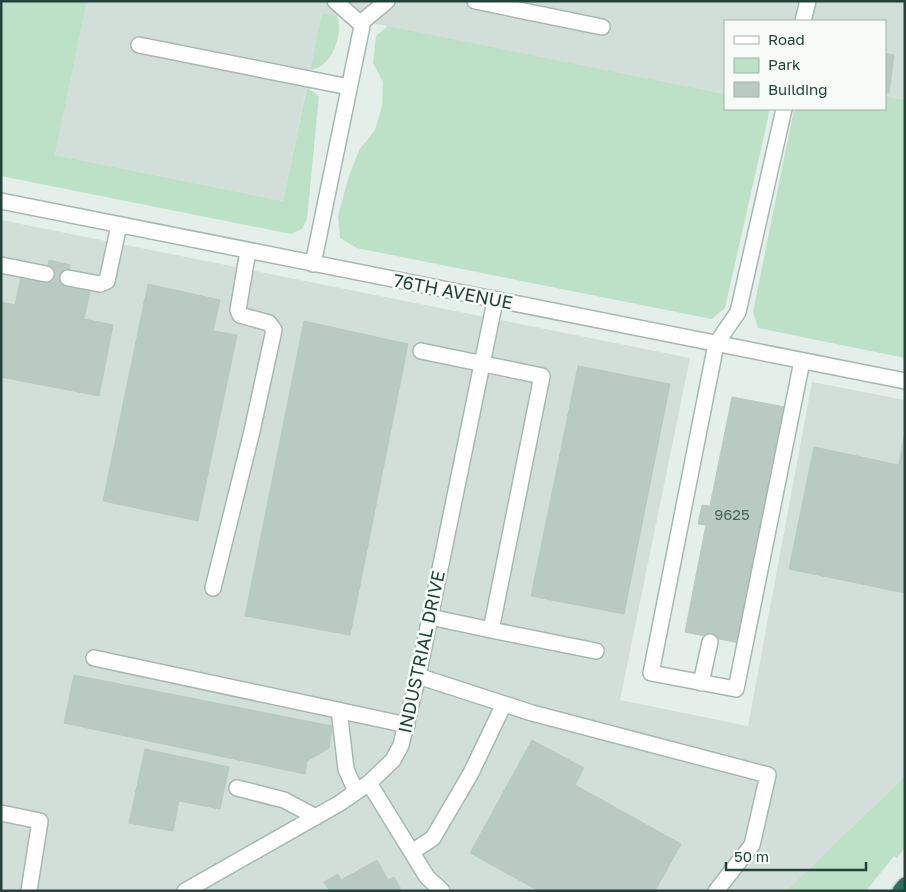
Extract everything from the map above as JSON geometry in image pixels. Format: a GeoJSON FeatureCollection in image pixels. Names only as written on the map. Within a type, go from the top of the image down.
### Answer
{"type":"FeatureCollection","features":[{"type":"Feature","properties":{"kind":"highway"},"geometry":{"type":"LineString","coordinates":[[900,891],[905,885]]}},
{"type":"Feature","properties":{"kind":"street"},"geometry":{"type":"LineString","coordinates":[[335,1],[362,25]]}},
{"type":"Feature","properties":{"kind":"street"},"geometry":{"type":"LineString","coordinates":[[313,264],[363,21],[387,1]]}},
{"type":"Feature","properties":{"kind":"street"},"geometry":{"type":"LineString","coordinates":[[475,1],[602,27]]}},
{"type":"Feature","properties":{"kind":"street"},"geometry":{"type":"LineString","coordinates":[[803,20],[808,1]]}},
{"type":"Feature","properties":{"kind":"street"},"geometry":{"type":"LineString","coordinates":[[139,45],[349,87]]}},
{"type":"Feature","properties":{"kind":"street"},"geometry":{"type":"LineString","coordinates":[[784,110],[738,312],[716,344],[651,673],[736,689],[802,361]]}},
{"type":"Feature","properties":{"kind":"street","name":"76TH AVENUE"},"geometry":{"type":"LineString","coordinates":[[1,201],[495,301],[905,381]]}},
{"type":"Feature","properties":{"kind":"street"},"geometry":{"type":"LineString","coordinates":[[68,278],[100,284],[107,280],[119,225]]}},
{"type":"Feature","properties":{"kind":"street"},"geometry":{"type":"LineString","coordinates":[[213,588],[252,431],[274,330],[269,323],[240,315],[238,310],[248,251]]}},
{"type":"Feature","properties":{"kind":"street"},"geometry":{"type":"LineString","coordinates":[[1,265],[46,274]]}},
{"type":"Feature","properties":{"kind":"street","name":"INDUSTRIAL DRIVE"},"geometry":{"type":"LineString","coordinates":[[186,891],[356,792],[369,783],[393,760],[401,745],[418,676],[495,301]]}},
{"type":"Feature","properties":{"kind":"street"},"geometry":{"type":"LineString","coordinates":[[421,351],[542,376],[491,630]]}},
{"type":"Feature","properties":{"kind":"street"},"geometry":{"type":"LineString","coordinates":[[430,616],[596,651]]}},
{"type":"Feature","properties":{"kind":"street"},"geometry":{"type":"LineString","coordinates":[[701,683],[710,642]]}},
{"type":"Feature","properties":{"kind":"street"},"geometry":{"type":"LineString","coordinates":[[94,658],[407,725]]}},
{"type":"Feature","properties":{"kind":"street"},"geometry":{"type":"LineString","coordinates":[[418,676],[504,704],[768,775],[752,845],[716,891]]}},
{"type":"Feature","properties":{"kind":"street"},"geometry":{"type":"LineString","coordinates":[[412,852],[433,838],[471,773],[504,704]]}},
{"type":"Feature","properties":{"kind":"street"},"geometry":{"type":"LineString","coordinates":[[339,710],[346,769],[356,792]]}},
{"type":"Feature","properties":{"kind":"street"},"geometry":{"type":"LineString","coordinates":[[369,783],[428,877],[442,891]]}},
{"type":"Feature","properties":{"kind":"street"},"geometry":{"type":"LineString","coordinates":[[237,788],[284,800],[316,817]]}},
{"type":"Feature","properties":{"kind":"street"},"geometry":{"type":"LineString","coordinates":[[1,813],[40,821],[29,891]]}},
{"type":"Feature","properties":{"kind":"shaded area"},"geometry":{"type":"Polygon","coordinates":[[[87,1],[905,1],[905,100],[886,96],[886,20],[724,20],[724,94],[322,13],[283,201],[55,155],[87,1]]]}},
{"type":"Feature","properties":{"kind":"shaded area"},"geometry":{"type":"Polygon","coordinates":[[[1,220],[690,358],[620,700],[748,726],[812,382],[905,400],[905,776],[786,891],[1,891],[1,220]]]}},
{"type":"Feature","properties":{"kind":"green space"},"geometry":{"type":"Polygon","coordinates":[[[1,1],[87,1],[55,155],[283,201],[307,87],[319,96],[307,219],[302,229],[291,234],[1,176],[1,1]]]}},
{"type":"Feature","properties":{"kind":"green space"},"geometry":{"type":"Polygon","coordinates":[[[322,13],[337,16],[339,32],[330,57],[318,68],[310,70],[322,13]]]}},
{"type":"Feature","properties":{"kind":"green space"},"geometry":{"type":"Polygon","coordinates":[[[388,26],[724,94],[724,110],[770,110],[725,308],[712,319],[357,248],[340,238],[338,216],[348,179],[359,150],[375,130],[382,106],[383,82],[373,63],[376,36],[388,26]]]}},
{"type":"Feature","properties":{"kind":"green space"},"geometry":{"type":"Polygon","coordinates":[[[886,96],[905,100],[905,358],[758,328],[753,312],[794,110],[886,110],[886,96]]]}},
{"type":"Feature","properties":{"kind":"green space"},"geometry":{"type":"Polygon","coordinates":[[[905,776],[905,848],[897,858],[894,856],[866,891],[786,891],[905,776]]]}},
{"type":"Feature","properties":{"kind":"building"},"geometry":{"type":"Polygon","coordinates":[[[886,53],[894,55],[889,93],[886,92],[886,53]]]}},
{"type":"Feature","properties":{"kind":"building"},"geometry":{"type":"Polygon","coordinates":[[[49,260],[70,265],[66,287],[90,292],[84,319],[113,325],[99,396],[1,377],[1,302],[15,305],[21,277],[45,282],[49,260]]]}},
{"type":"Feature","properties":{"kind":"building"},"geometry":{"type":"Polygon","coordinates":[[[148,284],[220,300],[213,331],[237,335],[198,521],[103,501],[148,284]]]}},
{"type":"Feature","properties":{"kind":"building"},"geometry":{"type":"Polygon","coordinates":[[[304,321],[408,344],[350,635],[245,616],[304,321]]]}},
{"type":"Feature","properties":{"kind":"building"},"geometry":{"type":"Polygon","coordinates":[[[578,366],[670,384],[624,614],[531,596],[578,366]]]}},
{"type":"Feature","properties":{"kind":"building"},"geometry":{"type":"Polygon","coordinates":[[[732,397],[785,407],[739,643],[685,632],[706,525],[698,524],[702,505],[710,506],[732,397]]]}},
{"type":"Feature","properties":{"kind":"building"},"geometry":{"type":"Polygon","coordinates":[[[904,437],[905,593],[789,569],[814,447],[899,465],[904,437]]]}},
{"type":"Feature","properties":{"kind":"building"},"geometry":{"type":"Polygon","coordinates":[[[74,675],[332,726],[329,748],[307,761],[305,774],[64,723],[74,675]]]}},
{"type":"Feature","properties":{"kind":"building"},"geometry":{"type":"Polygon","coordinates":[[[532,740],[584,768],[575,785],[681,844],[655,891],[539,891],[470,853],[532,740]]]}},
{"type":"Feature","properties":{"kind":"building"},"geometry":{"type":"Polygon","coordinates":[[[145,749],[229,767],[220,809],[179,801],[173,831],[129,823],[145,749]]]}},
{"type":"Feature","properties":{"kind":"building"},"geometry":{"type":"Polygon","coordinates":[[[377,860],[388,880],[394,877],[402,891],[327,891],[329,890],[324,882],[338,874],[341,880],[377,860]]]}},
{"type":"Feature","properties":{"kind":"tunnel"},"geometry":{"type":"LineString","coordinates":[[46,274],[68,278]]}}]}
